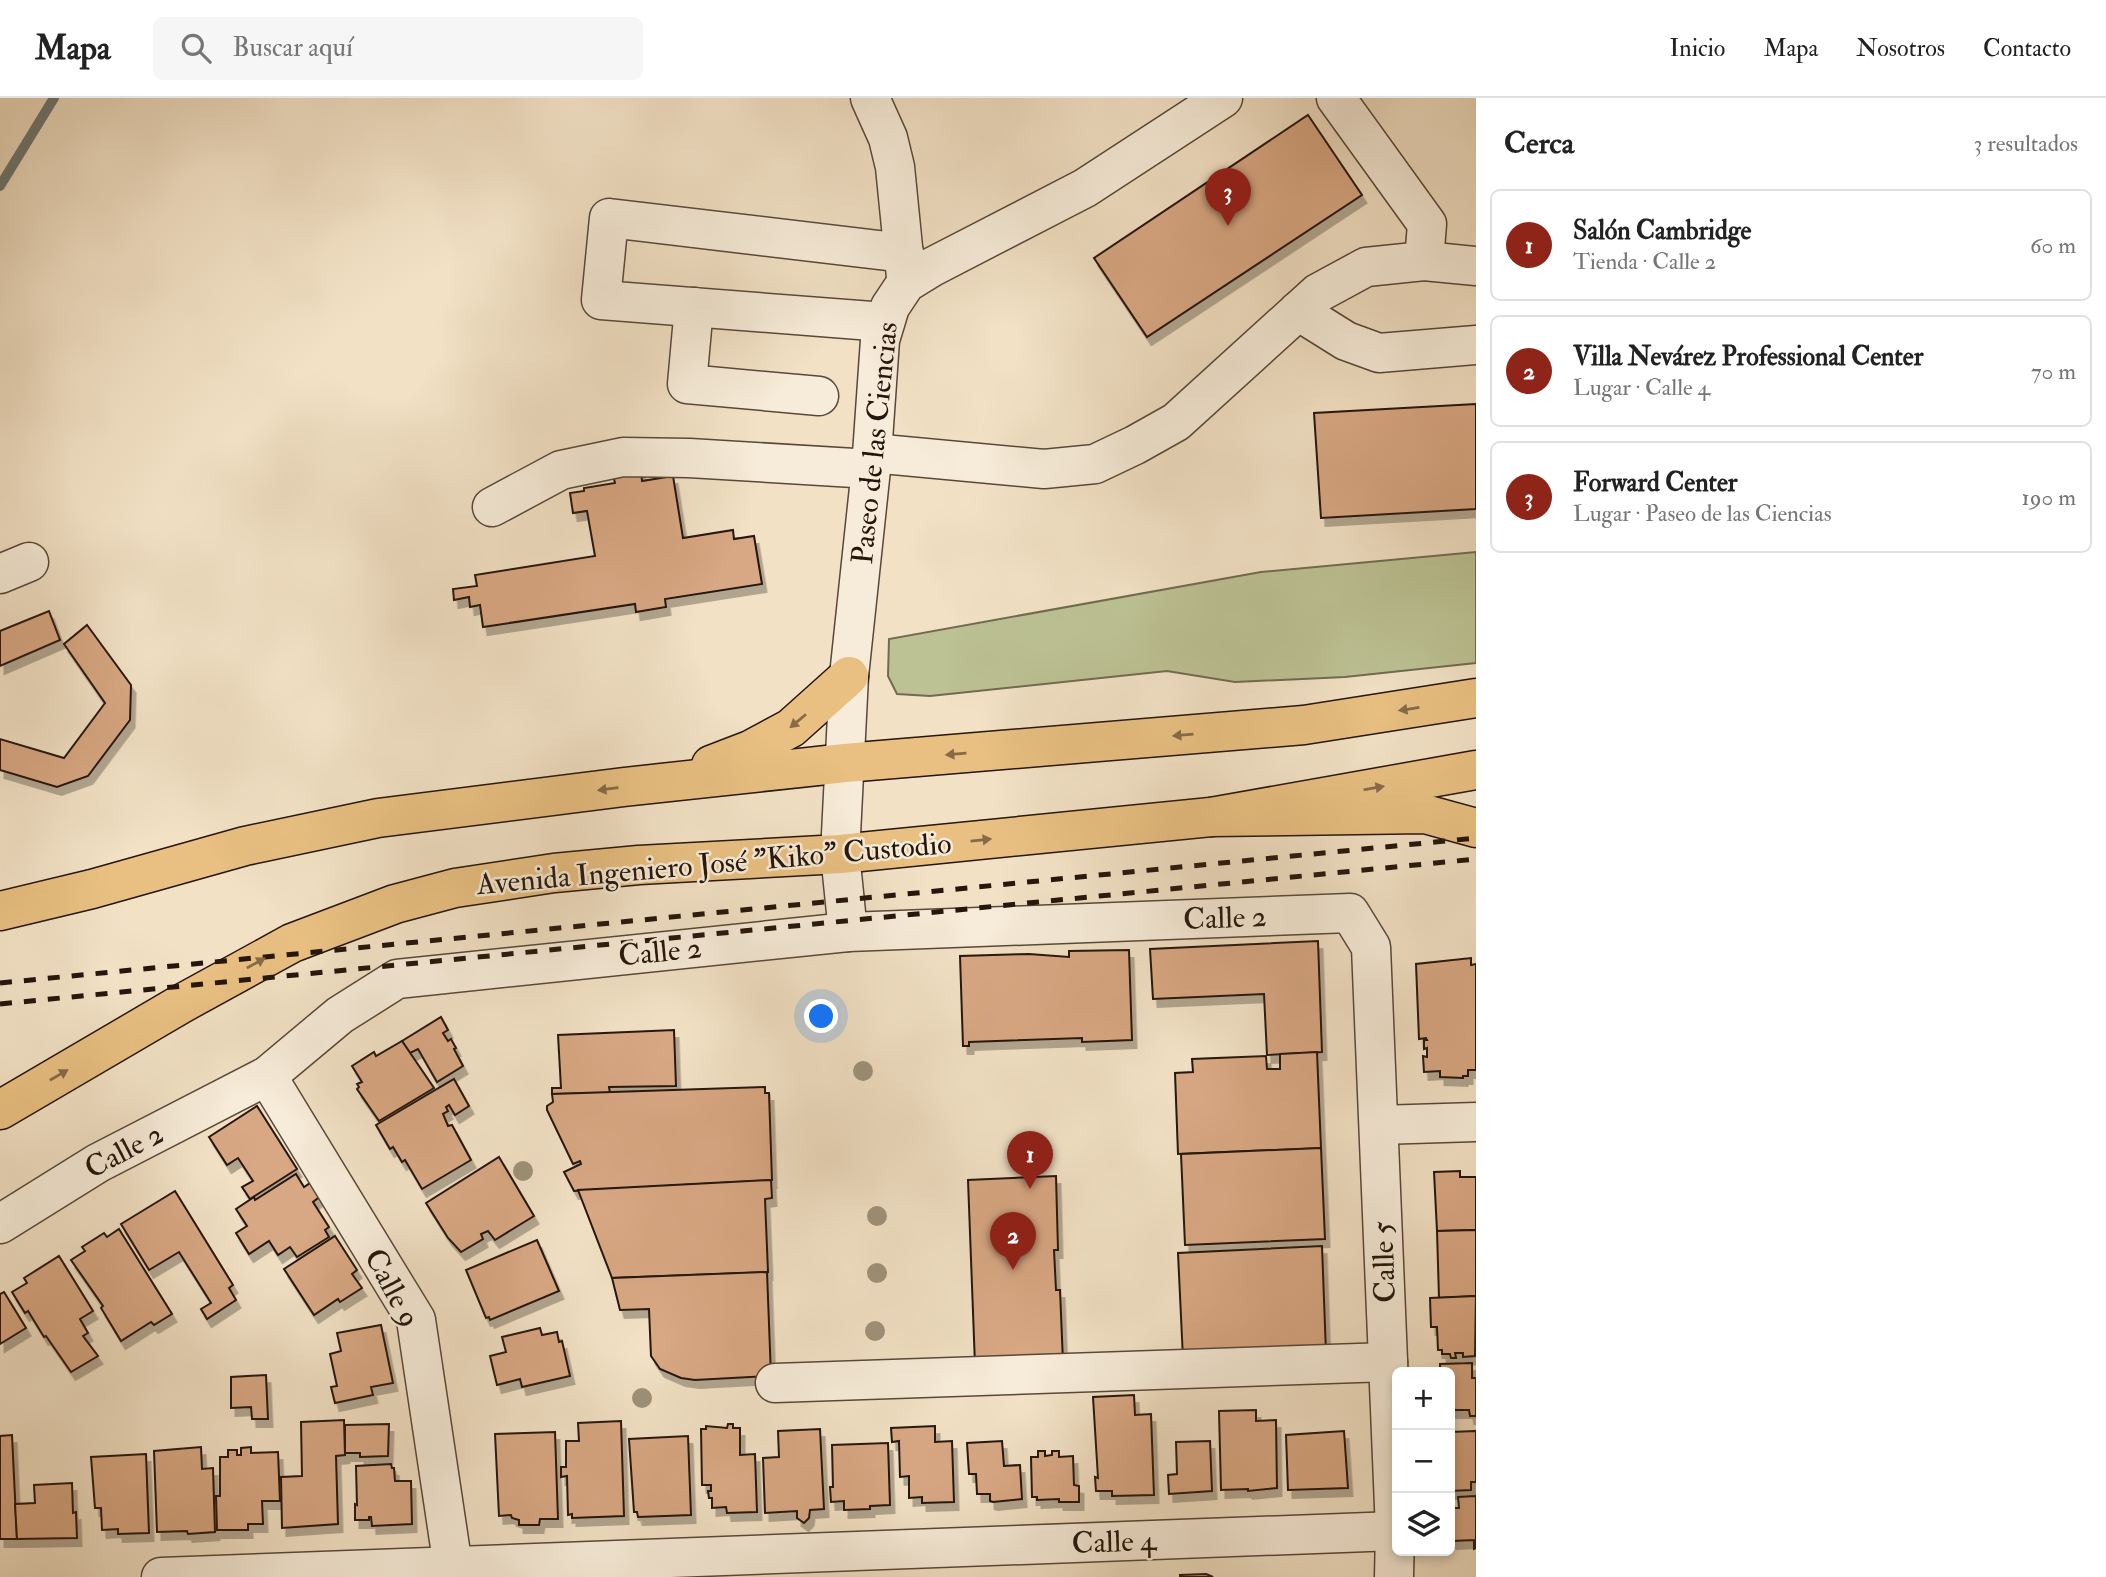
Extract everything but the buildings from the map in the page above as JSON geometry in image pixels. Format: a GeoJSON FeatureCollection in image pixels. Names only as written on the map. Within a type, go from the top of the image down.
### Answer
{"type":"FeatureCollection","features":[{"type":"Feature","properties":{"kind":"main road"},"geometry":{"type":"LineString","coordinates":[[663,783],[750,750],[790,727],[849,677]]}},
{"type":"Feature","properties":{"kind":"main road"},"geometry":{"type":"LineString","coordinates":[[0,911],[92,889],[245,846],[379,818],[845,763],[1304,724],[1476,698]]}},
{"type":"Feature","properties":{"kind":"main road","name":"Avenida Ingeniero José \"Kiko\" Custodio"},"geometry":{"type":"LineString","coordinates":[[0,1111],[181,1004],[292,943],[395,904],[455,888],[639,864],[840,855],[1210,817],[1476,770]]}},
{"type":"Feature","properties":{"kind":"main road"},"geometry":{"type":"LineString","coordinates":[[1210,817],[1425,814],[1476,828]]}},
{"type":"Feature","properties":{"kind":"street"},"geometry":{"type":"LineString","coordinates":[[870,98],[888,138],[895,167],[905,268],[610,218],[601,300],[885,322]]}},
{"type":"Feature","properties":{"kind":"street","name":"Paseo de las Ciencias"},"geometry":{"type":"LineString","coordinates":[[848,932],[840,855],[849,677],[871,461],[880,340],[905,268],[932,267],[1084,188],[1223,98]]}},
{"type":"Feature","properties":{"kind":"street"},"geometry":{"type":"LineString","coordinates":[[1336,98],[1427,224],[1424,261]]}},
{"type":"Feature","properties":{"kind":"street"},"geometry":{"type":"LineString","coordinates":[[492,506],[561,470],[623,457],[871,461],[1044,469],[1095,464],[1176,422],[1318,293],[1366,267],[1424,261],[1476,266]]}},
{"type":"Feature","properties":{"kind":"street"},"geometry":{"type":"LineString","coordinates":[[694,307],[687,384],[819,397]]}},
{"type":"Feature","properties":{"kind":"street"},"geometry":{"type":"LineString","coordinates":[[1298,311],[1346,341],[1379,353],[1476,345]]}},
{"type":"Feature","properties":{"kind":"street","name":"Calle 2"},"geometry":{"type":"LineString","coordinates":[[0,1224],[97,1163],[267,1076],[340,1015],[397,979],[848,932],[1350,913],[1371,947]]}},
{"type":"Feature","properties":{"kind":"street","name":"Calle 5"},"geometry":{"type":"LineString","coordinates":[[1371,947],[1393,1493]]}},
{"type":"Feature","properties":{"kind":"street","name":"Calle 9"},"geometry":{"type":"LineString","coordinates":[[267,1076],[416,1320],[453,1567]]}},
{"type":"Feature","properties":{"kind":"street"},"geometry":{"type":"LineString","coordinates":[[1378,1125],[1476,1122]]}},
{"type":"Feature","properties":{"kind":"street"},"geometry":{"type":"LineString","coordinates":[[775,1382],[1388,1362]]}},
{"type":"Feature","properties":{"kind":"street","name":"Calle 4"},"geometry":{"type":"LineString","coordinates":[[161,1577],[453,1567],[1019,1561],[1392,1531]]}},
{"type":"Feature","properties":{"kind":"street","name":"Calle 5"},"geometry":{"type":"LineString","coordinates":[[1394,1556],[1394,1577]]}},
{"type":"Feature","properties":{"kind":"green space"},"geometry":{"type":"Polygon","coordinates":[[[1476,552],[1476,663],[1345,677],[1235,682],[1167,671],[930,696],[897,694],[888,676],[889,639],[1261,572],[1476,552]]]}},
{"type":"Feature","properties":{"kind":"waterway"},"geometry":{"type":"LineString","coordinates":[[0,186],[54,98]]}},
{"type":"Feature","properties":{"kind":"railway"},"geometry":{"type":"LineString","coordinates":[[0,983],[1476,838]]}},
{"type":"Feature","properties":{"kind":"railway"},"geometry":{"type":"LineString","coordinates":[[0,1004],[1476,859]]}},
{"type":"Feature","properties":{"kind":"place","name":"Forward Center"},"geometry":{"type":"Point","coordinates":[1228,226]}},
{"type":"Feature","properties":{"kind":"place","name":"Salón Cambridge"},"geometry":{"type":"Point","coordinates":[1030,1189]}},
{"type":"Feature","properties":{"kind":"place","name":"Villa Nevárez Professional Center"},"geometry":{"type":"Point","coordinates":[1013,1270]}}]}
